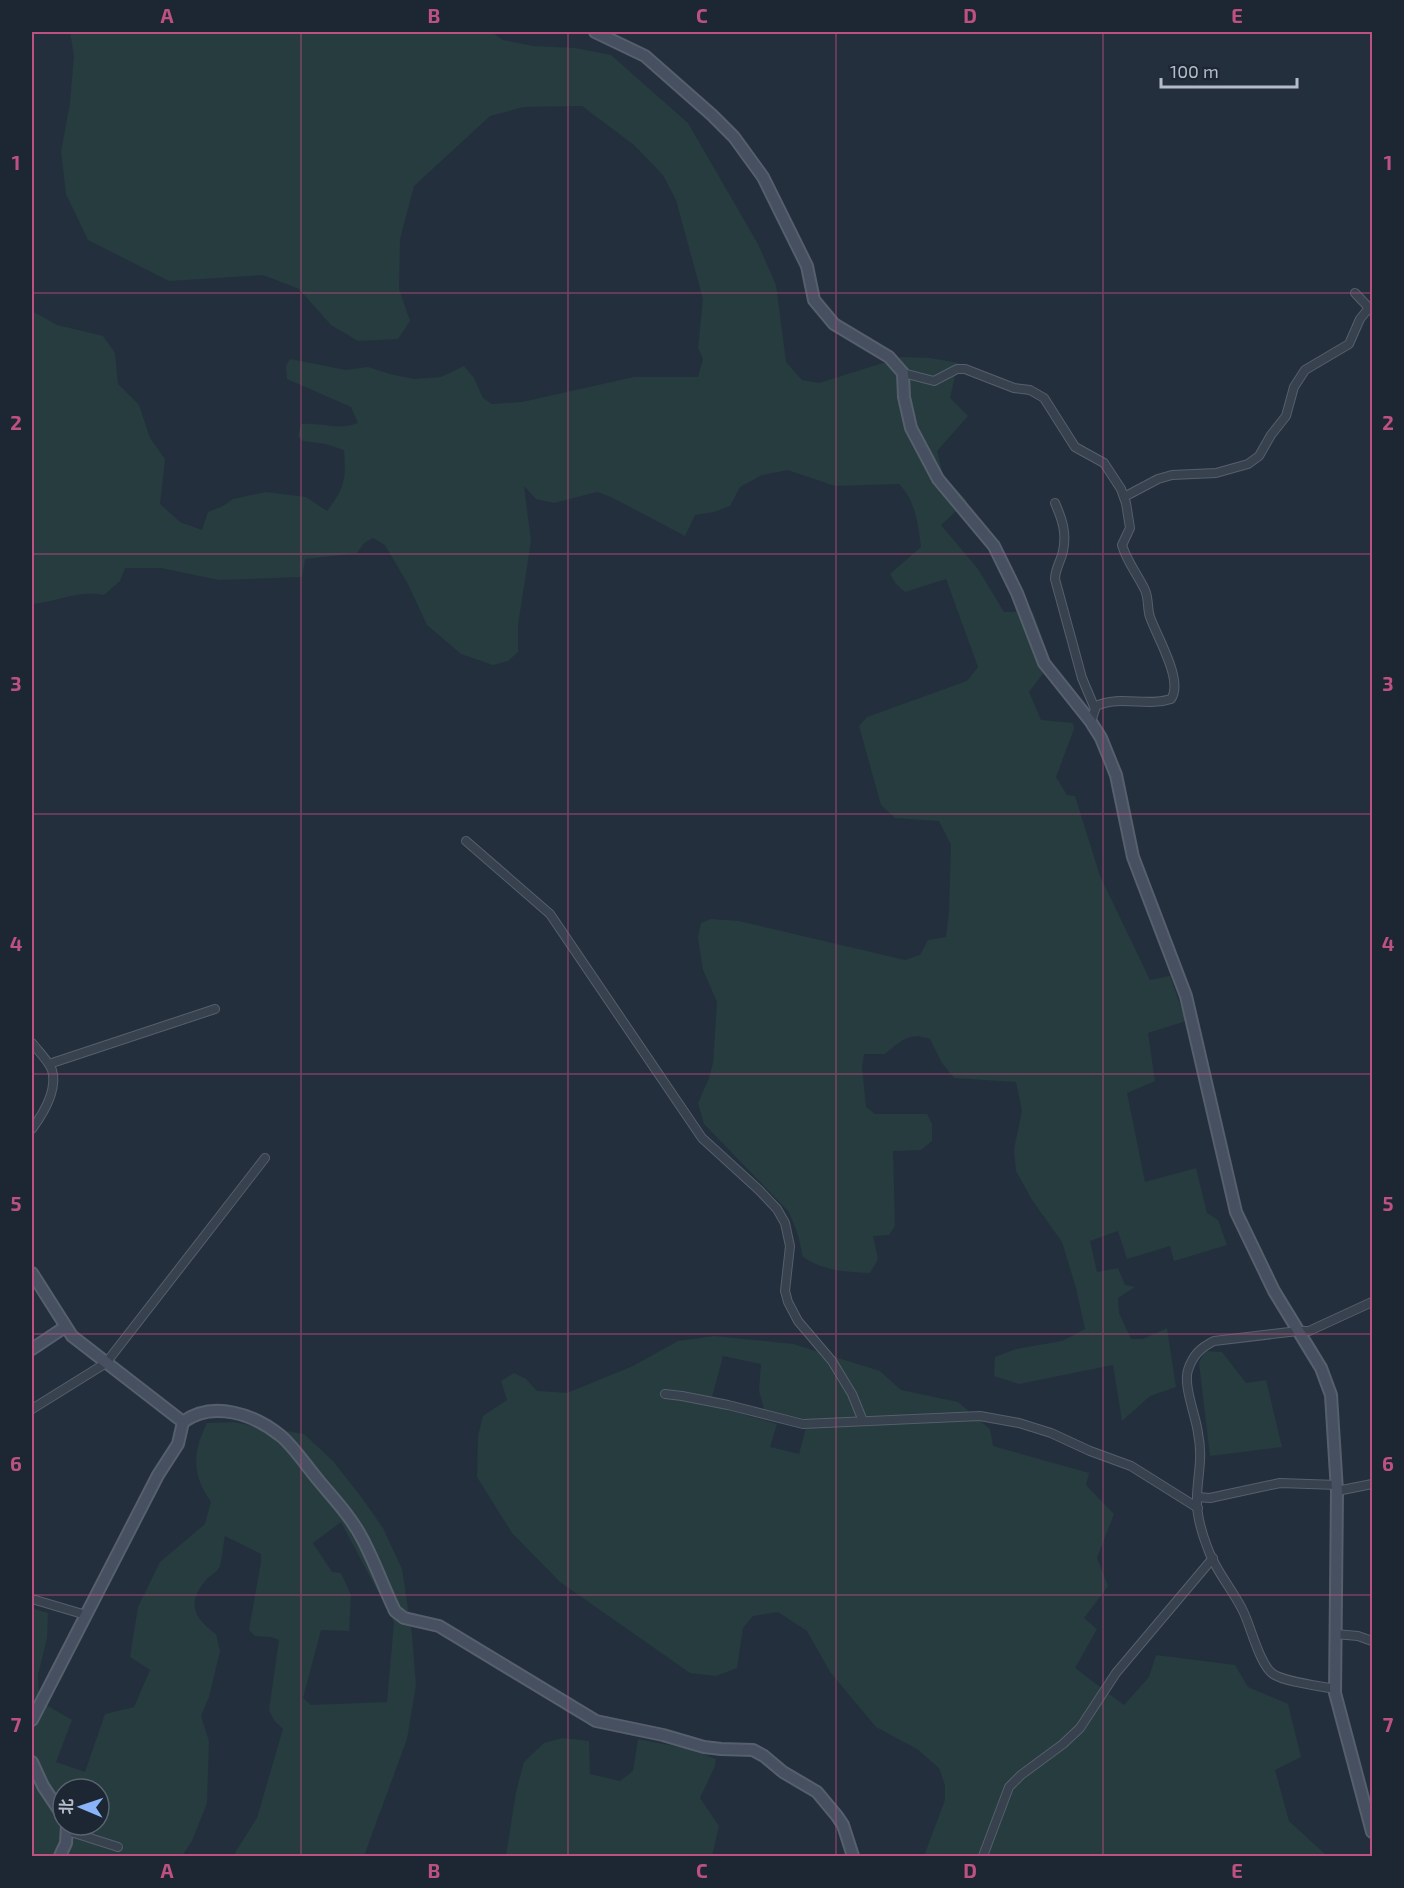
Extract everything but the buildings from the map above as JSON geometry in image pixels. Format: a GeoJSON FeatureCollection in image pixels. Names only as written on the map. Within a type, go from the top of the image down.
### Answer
{"type":"FeatureCollection","features":[{"type":"Feature","properties":{"kind":"street"},"geometry":{"type":"LineString","coordinates":[[595,32],[645,56],[734,137],[764,177],[807,266],[814,300],[834,324],[889,357],[903,373],[934,381],[957,369],[965,369],[1014,388],[1038,393],[1044,398],[1075,447],[1104,463],[1112,474],[1124,496],[1130,528],[1122,545],[1126,558],[1145,590],[1149,601],[1149,614],[1173,674],[1176,688],[1171,699],[1162,702],[1128,700],[1104,703],[1095,709],[1091,722]]}},
{"type":"Feature","properties":{"kind":"street"},"geometry":{"type":"LineString","coordinates":[[1124,496],[1158,479],[1216,473],[1248,464],[1259,456],[1271,435],[1286,416],[1294,387],[1305,370],[1349,344],[1359,319],[1370,310],[1355,294]]}},
{"type":"Feature","properties":{"kind":"street"},"geometry":{"type":"LineString","coordinates":[[903,373],[904,397],[911,428],[938,478],[994,546],[1017,593],[1044,663],[1101,738],[1116,775],[1132,857],[1186,996],[1236,1212],[1274,1291],[1321,1368],[1331,1395],[1337,1488],[1335,1689],[1372,1832]]}},
{"type":"Feature","properties":{"kind":"street"},"geometry":{"type":"LineString","coordinates":[[1055,503],[1063,521],[1064,537],[1063,551],[1055,572],[1055,579],[1082,678],[1095,709]]}},
{"type":"Feature","properties":{"kind":"street"},"geometry":{"type":"LineString","coordinates":[[466,841],[549,914],[702,1138],[777,1209],[785,1223],[790,1246],[785,1291],[788,1302],[798,1321],[832,1361],[852,1394],[863,1421]]}},
{"type":"Feature","properties":{"kind":"street"},"geometry":{"type":"LineString","coordinates":[[49,1064],[215,1009]]}},
{"type":"Feature","properties":{"kind":"street"},"geometry":{"type":"LineString","coordinates":[[32,1043],[49,1064],[53,1082],[40,1118],[32,1129]]}},
{"type":"Feature","properties":{"kind":"street"},"geometry":{"type":"LineString","coordinates":[[32,1409],[105,1363],[265,1158]]}},
{"type":"Feature","properties":{"kind":"street"},"geometry":{"type":"LineString","coordinates":[[32,1273],[72,1336],[183,1422]]}},
{"type":"Feature","properties":{"kind":"street"},"geometry":{"type":"LineString","coordinates":[[1335,1689],[1273,1674],[1265,1665],[1243,1610],[1208,1551],[1198,1508],[1197,1497],[1202,1461],[1197,1425],[1187,1385],[1187,1372],[1201,1347],[1214,1341],[1308,1331],[1372,1302]]}},
{"type":"Feature","properties":{"kind":"street"},"geometry":{"type":"LineString","coordinates":[[32,1349],[65,1327]]}},
{"type":"Feature","properties":{"kind":"street"},"geometry":{"type":"LineString","coordinates":[[665,1394],[717,1403],[803,1424],[980,1416],[1019,1422],[1131,1466],[1198,1508]]}},
{"type":"Feature","properties":{"kind":"street"},"geometry":{"type":"LineString","coordinates":[[32,1720],[158,1475],[178,1444],[183,1422],[194,1414],[208,1411],[235,1412],[281,1436],[344,1509],[363,1539],[395,1611],[404,1618],[439,1626],[596,1721],[663,1735],[704,1747],[753,1750],[816,1792],[843,1825],[853,1857]]}},
{"type":"Feature","properties":{"kind":"street"},"geometry":{"type":"LineString","coordinates":[[1197,1497],[1210,1498],[1280,1483],[1337,1488],[1372,1484]]}},
{"type":"Feature","properties":{"kind":"street"},"geometry":{"type":"LineString","coordinates":[[983,1857],[1009,1787],[1080,1728],[1116,1673],[1213,1558]]}},
{"type":"Feature","properties":{"kind":"street"},"geometry":{"type":"LineString","coordinates":[[32,1599],[86,1615]]}},
{"type":"Feature","properties":{"kind":"street"},"geometry":{"type":"LineString","coordinates":[[1335,1634],[1358,1636],[1372,1641]]}},
{"type":"Feature","properties":{"kind":"street"},"geometry":{"type":"LineString","coordinates":[[32,1762],[51,1797]]}},
{"type":"Feature","properties":{"kind":"street"},"geometry":{"type":"LineString","coordinates":[[32,1779],[44,1786]]}},
{"type":"Feature","properties":{"kind":"street"},"geometry":{"type":"LineString","coordinates":[[60,1857],[66,1837]]}},
{"type":"Feature","properties":{"kind":"street"},"geometry":{"type":"LineString","coordinates":[[91,1837],[118,1847]]}},
{"type":"Feature","properties":{"kind":"green space"},"geometry":{"type":"Polygon","coordinates":[[[70,32],[491,32],[503,40],[533,46],[575,48],[611,55],[688,123],[758,244],[776,285],[786,362],[802,380],[819,383],[902,357],[930,358],[958,363],[950,398],[968,416],[937,451],[943,475],[967,501],[941,525],[978,569],[1004,612],[1033,612],[1051,663],[1029,692],[1041,720],[1073,723],[1074,729],[1056,777],[1067,795],[1075,796],[1100,876],[1150,980],[1170,976],[1186,1021],[1148,1033],[1155,1081],[1127,1093],[1145,1182],[1196,1168],[1207,1213],[1218,1220],[1227,1245],[1174,1261],[1170,1246],[1127,1259],[1118,1231],[1090,1241],[1097,1272],[1118,1268],[1125,1285],[1135,1287],[1118,1298],[1119,1313],[1131,1339],[1143,1339],[1167,1328],[1176,1387],[1150,1396],[1122,1421],[1113,1365],[1019,1384],[994,1376],[995,1357],[1016,1349],[1062,1341],[1085,1329],[1062,1242],[1032,1200],[1016,1171],[1014,1149],[1022,1111],[1016,1082],[954,1078],[942,1063],[930,1039],[923,1037],[905,1039],[885,1054],[864,1054],[862,1067],[866,1107],[875,1114],[927,1114],[932,1124],[932,1141],[921,1150],[893,1151],[895,1226],[889,1235],[873,1236],[878,1259],[870,1273],[827,1268],[803,1257],[789,1212],[704,1124],[698,1103],[713,1063],[717,1002],[703,970],[698,938],[701,923],[711,919],[739,921],[905,960],[920,955],[928,940],[946,937],[951,845],[939,821],[895,818],[881,805],[859,726],[867,717],[967,681],[978,667],[946,579],[905,592],[890,574],[921,547],[913,506],[899,484],[835,486],[788,470],[762,475],[740,487],[730,506],[714,512],[695,515],[685,536],[597,492],[554,503],[536,499],[524,486],[531,541],[518,625],[518,652],[508,661],[493,665],[461,654],[427,625],[409,586],[385,545],[373,538],[364,543],[357,553],[305,559],[302,577],[219,580],[161,568],[125,568],[120,581],[104,595],[76,595],[32,604],[32,311],[57,325],[103,336],[115,353],[118,384],[139,405],[150,438],[165,459],[160,504],[180,522],[202,530],[208,512],[233,499],[266,492],[306,497],[327,511],[338,496],[345,469],[344,450],[326,444],[303,441],[298,436],[301,424],[344,426],[358,423],[351,407],[287,379],[286,366],[290,359],[346,370],[368,367],[414,379],[441,377],[464,366],[474,378],[483,398],[492,404],[522,402],[634,377],[698,377],[703,359],[698,348],[703,299],[676,200],[663,175],[634,145],[582,106],[524,107],[490,116],[414,186],[400,239],[399,289],[410,321],[398,339],[358,341],[331,325],[299,289],[263,275],[169,281],[88,240],[66,194],[61,152],[70,103],[74,56],[70,32]]]}},
{"type":"Feature","properties":{"kind":"green space"},"geometry":{"type":"Polygon","coordinates":[[[714,1336],[793,1344],[880,1371],[901,1390],[958,1402],[990,1429],[993,1446],[1089,1473],[1086,1485],[1114,1514],[1097,1558],[1108,1586],[1084,1618],[1097,1629],[1075,1668],[1124,1705],[1149,1677],[1156,1655],[1235,1665],[1248,1687],[1288,1704],[1301,1757],[1275,1770],[1289,1821],[1327,1856],[924,1856],[945,1800],[945,1785],[939,1768],[917,1749],[876,1727],[830,1672],[807,1631],[778,1612],[753,1616],[743,1628],[737,1668],[716,1676],[690,1673],[560,1582],[512,1533],[477,1477],[478,1436],[483,1416],[507,1400],[501,1381],[514,1373],[526,1379],[537,1391],[567,1393],[633,1366],[678,1341],[714,1336]],[[723,1356],[710,1405],[777,1424],[770,1447],[799,1454],[808,1420],[764,1409],[759,1391],[761,1364],[723,1356]]]}},
{"type":"Feature","properties":{"kind":"green space"},"geometry":{"type":"Polygon","coordinates":[[[1205,1351],[1222,1352],[1246,1383],[1266,1380],[1282,1447],[1210,1456],[1199,1363],[1205,1351]]]}},
{"type":"Feature","properties":{"kind":"green space"},"geometry":{"type":"Polygon","coordinates":[[[233,1422],[304,1434],[333,1461],[362,1498],[383,1528],[402,1569],[412,1635],[416,1685],[407,1739],[364,1856],[233,1856],[257,1818],[283,1729],[274,1720],[269,1710],[279,1640],[255,1636],[249,1630],[261,1554],[225,1536],[219,1568],[199,1589],[195,1604],[198,1617],[216,1634],[220,1651],[209,1697],[201,1716],[209,1741],[207,1803],[192,1841],[182,1856],[32,1856],[32,1608],[48,1613],[47,1638],[38,1675],[39,1693],[45,1704],[72,1720],[56,1762],[85,1772],[105,1714],[134,1707],[150,1670],[130,1657],[138,1607],[160,1562],[205,1524],[211,1502],[200,1482],[196,1464],[202,1434],[207,1423],[233,1422]],[[341,1522],[313,1543],[332,1572],[341,1573],[351,1595],[349,1631],[321,1630],[303,1698],[311,1705],[387,1702],[394,1622],[341,1522]]]}},
{"type":"Feature","properties":{"kind":"green space"},"geometry":{"type":"Polygon","coordinates":[[[562,1738],[589,1741],[590,1774],[620,1781],[633,1771],[638,1739],[685,1748],[716,1759],[700,1798],[719,1826],[712,1856],[506,1856],[516,1792],[524,1762],[544,1743],[562,1738]]]}}]}
